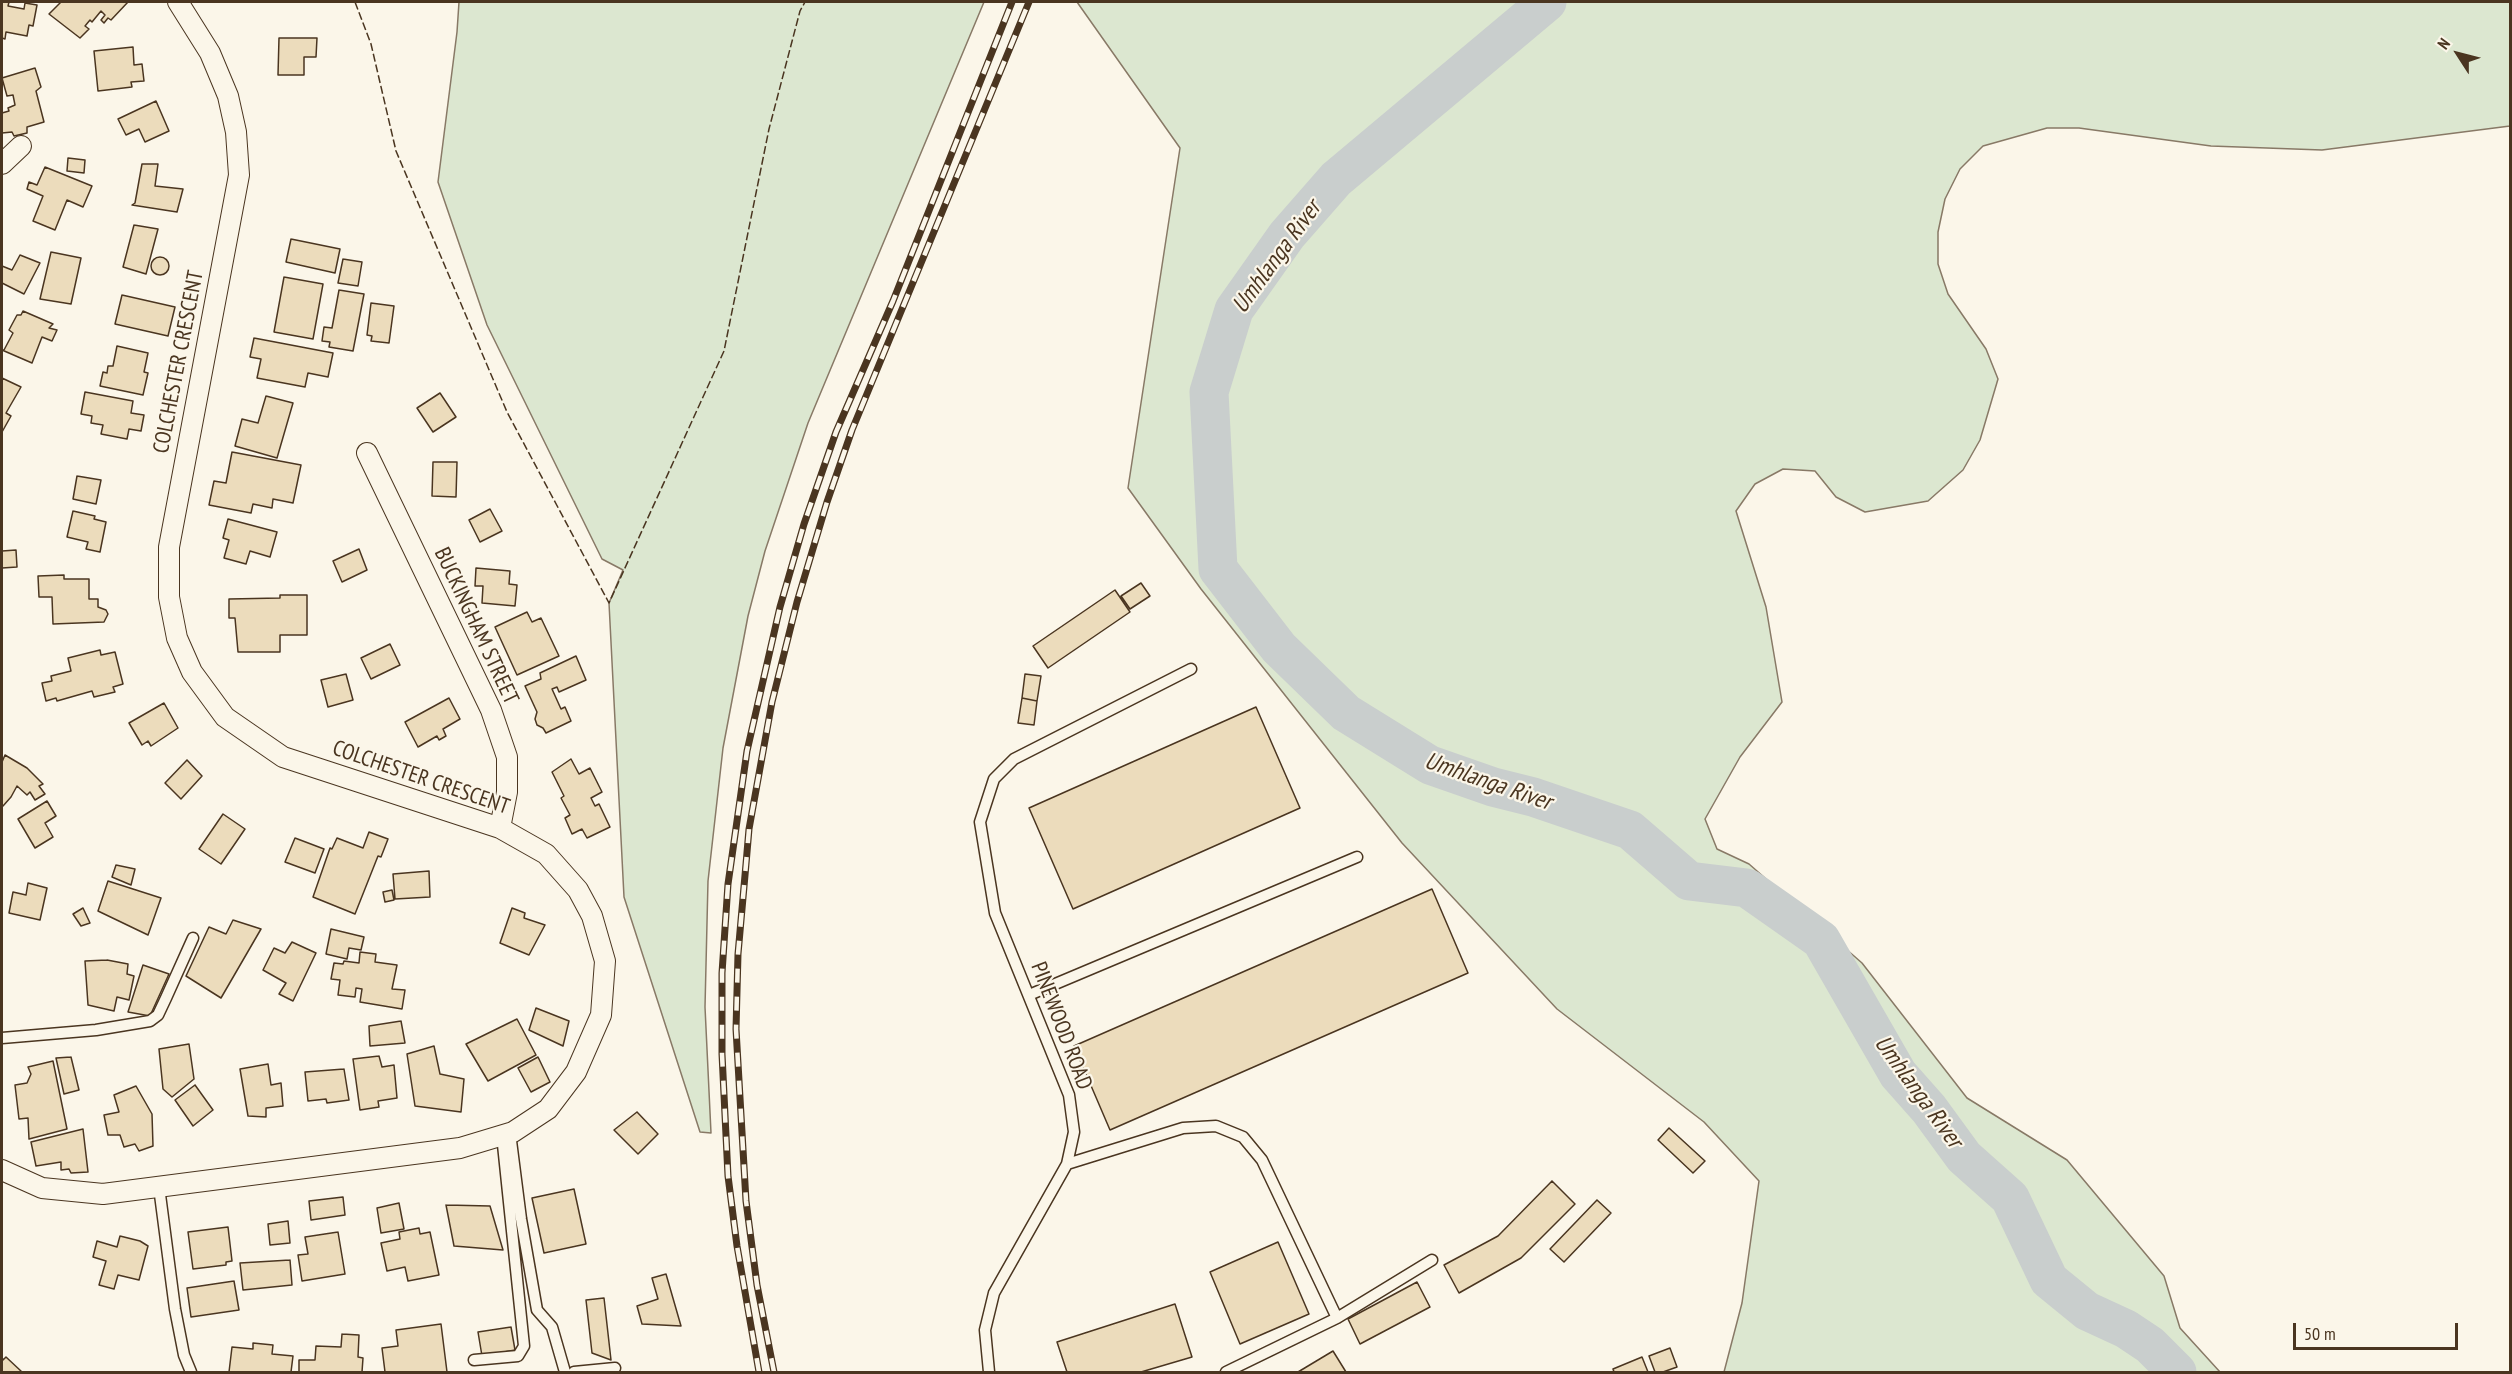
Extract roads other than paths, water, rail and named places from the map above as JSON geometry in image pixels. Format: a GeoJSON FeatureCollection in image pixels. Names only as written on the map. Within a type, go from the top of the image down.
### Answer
{"type":"FeatureCollection","features":[{"type":"Feature","properties":{"kind":"street","name":"COLCHESTER CRESCENT"},"geometry":{"type":"LineString","coordinates":[[2,1170],[42,1188],[103,1194],[460,1148],[506,1134],[548,1108],[576,1072],[601,1015],[605,962],[592,916],[578,890],[546,854],[500,828],[283,757],[225,717],[192,672],[177,638],[170,597],[169,547],[239,175],[236,132],[228,96],[210,52],[178,2]]}},
{"type":"Feature","properties":{"kind":"street"},"geometry":{"type":"LineString","coordinates":[[2,164],[21,146]]}},
{"type":"Feature","properties":{"kind":"street","name":"BUCKINGHAM STREET"},"geometry":{"type":"LineString","coordinates":[[367,453],[491,710],[501,738],[507,757],[507,792],[500,828]]}},
{"type":"Feature","properties":{"kind":"lane","name":"PINEWOOD ROAD"},"geometry":{"type":"LineString","coordinates":[[989,1372],[986,1330],[994,1293],[1067,1164],[1074,1132],[1069,1095],[995,913],[980,822],[994,779],[1014,759],[1191,669]]}},
{"type":"Feature","properties":{"kind":"lane"},"geometry":{"type":"LineString","coordinates":[[1029,995],[1357,857]]}},
{"type":"Feature","properties":{"kind":"lane"},"geometry":{"type":"LineString","coordinates":[[2,1038],[96,1030],[150,1021],[158,1015],[193,938]]}},
{"type":"Feature","properties":{"kind":"lane"},"geometry":{"type":"LineString","coordinates":[[1067,1164],[1183,1128],[1215,1126],[1243,1137],[1262,1160],[1337,1318]]}},
{"type":"Feature","properties":{"kind":"lane"},"geometry":{"type":"LineString","coordinates":[[474,1360],[519,1356],[524,1346],[506,1134]]}},
{"type":"Feature","properties":{"kind":"lane"},"geometry":{"type":"LineString","coordinates":[[506,1134],[537,1310],[552,1326],[565,1372]]}},
{"type":"Feature","properties":{"kind":"lane"},"geometry":{"type":"LineString","coordinates":[[159,1186],[175,1309],[184,1355],[191,1372]]}},
{"type":"Feature","properties":{"kind":"lane"},"geometry":{"type":"LineString","coordinates":[[1226,1372],[1337,1318],[1432,1260]]}},
{"type":"Feature","properties":{"kind":"lane"},"geometry":{"type":"LineString","coordinates":[[573,1372],[615,1368]]}},
{"type":"Feature","properties":{"kind":"waterway","name":"Umhlanga River"},"geometry":{"type":"LineString","coordinates":[[1547,2],[1336,179],[1287,235],[1234,310],[1209,392],[1218,569],[1279,648],[1346,713],[1430,765],[1630,830],[1689,881],[1747,888],[1821,940],[1898,1074],[1929,1109],[1964,1157],[2010,1198],[2049,1280],[2087,1311],[2126,1329],[2150,1345],[2177,1372]]}},
{"type":"Feature","properties":{"kind":"railway"},"geometry":{"type":"LineString","coordinates":[[759,1372],[737,1246],[728,1176],[722,1054],[722,973],[728,884],[747,751],[780,607],[804,524],[836,432],[893,301],[1012,2]]}},
{"type":"Feature","properties":{"kind":"railway"},"geometry":{"type":"LineString","coordinates":[[774,1372],[757,1285],[746,1201],[736,1029],[738,954],[749,829],[772,702],[797,602],[827,502],[852,430],[1029,2]]}}]}
